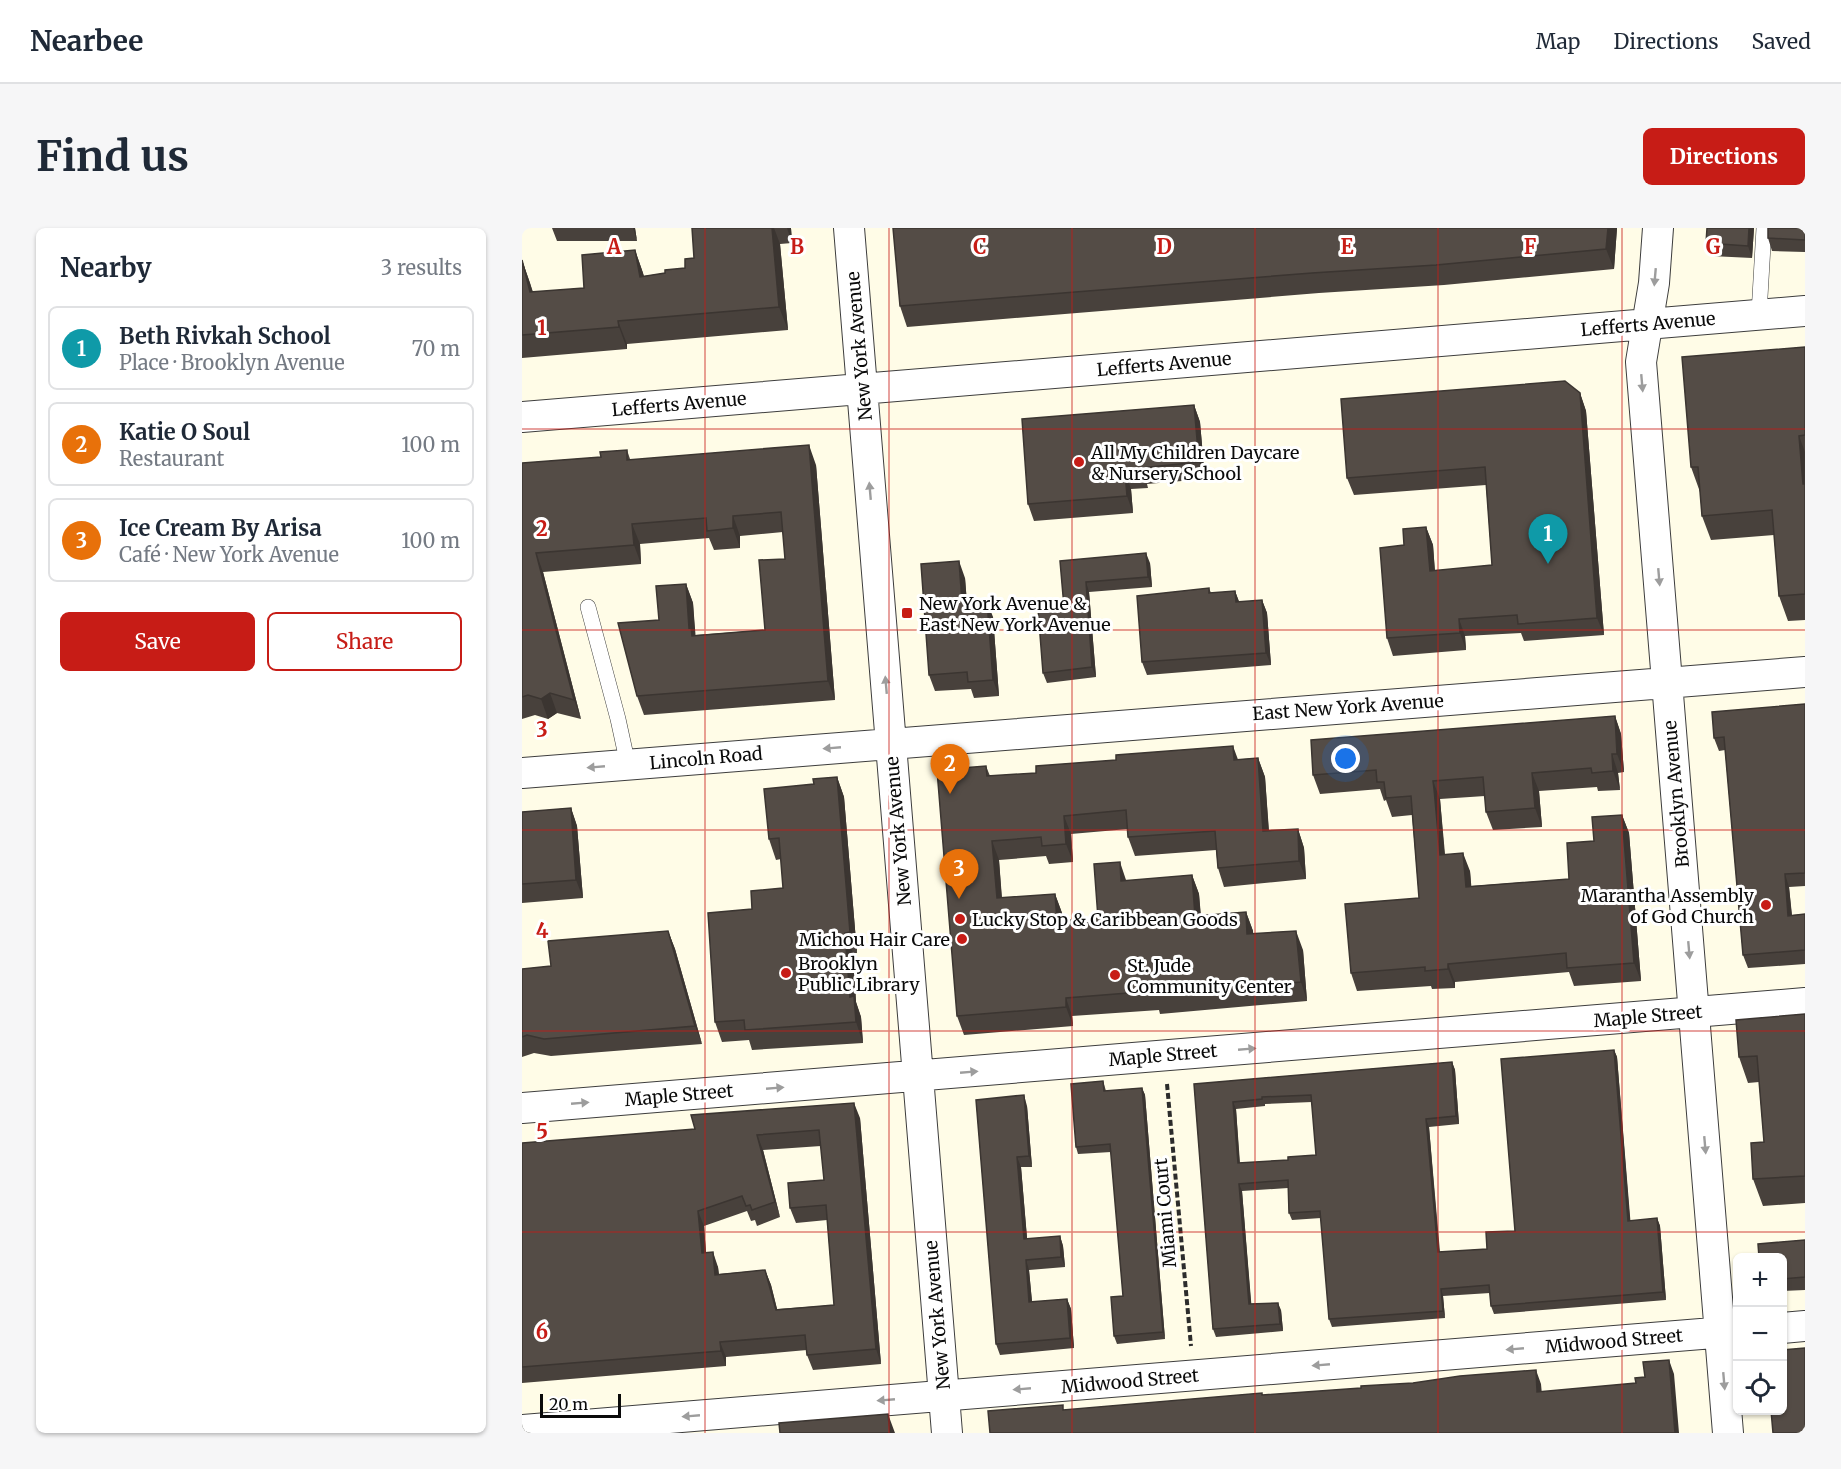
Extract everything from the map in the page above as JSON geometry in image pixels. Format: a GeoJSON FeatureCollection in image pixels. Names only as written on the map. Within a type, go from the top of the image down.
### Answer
{"type":"FeatureCollection","features":[{"type":"Feature","properties":{"kind":"street","name":"New York Avenue"},"geometry":{"type":"LineString","coordinates":[[849,228],[947,1433]]}},
{"type":"Feature","properties":{"kind":"street","name":"Brooklyn Avenue"},"geometry":{"type":"LineString","coordinates":[[1658,228],[1654,283],[1641,362],[1694,1012],[1729,1332],[1728,1433]]}},
{"type":"Feature","properties":{"kind":"street","name":"Lefferts Avenue"},"geometry":{"type":"LineString","coordinates":[[522,417],[1805,311]]}},
{"type":"Feature","properties":{"kind":"street","name":"East New York Avenue"},"geometry":{"type":"LineString","coordinates":[[891,743],[1805,672]]}},
{"type":"Feature","properties":{"kind":"street","name":"Lincoln Road"},"geometry":{"type":"LineString","coordinates":[[522,773],[891,743]]}},
{"type":"Feature","properties":{"kind":"street","name":"Maple Street"},"geometry":{"type":"LineString","coordinates":[[522,1108],[1805,1003]]}},
{"type":"Feature","properties":{"kind":"street"},"geometry":{"type":"LineString","coordinates":[[1787,1328],[1805,1326]]}},
{"type":"Feature","properties":{"kind":"street","name":"Midwood Street"},"geometry":{"type":"LineString","coordinates":[[522,1430],[1729,1332]]}},
{"type":"Feature","properties":{"kind":"lane"},"geometry":{"type":"LineString","coordinates":[[1759,314],[1764,228]]}},
{"type":"Feature","properties":{"kind":"lane"},"geometry":{"type":"LineString","coordinates":[[588,606],[628,765]]}},
{"type":"Feature","properties":{"kind":"path","name":"Miami Court"},"geometry":{"type":"LineString","coordinates":[[1167,1077],[1191,1346]]}},
{"type":"Feature","properties":{"kind":"building"},"geometry":{"type":"Polygon","coordinates":[[[692,228],[772,228],[779,307],[618,321],[619,327],[522,335],[522,260],[530,292],[584,288],[582,255],[635,250],[640,277],[665,273],[665,270],[685,268],[685,259],[694,258],[692,228]]]}},
{"type":"Feature","properties":{"kind":"building"},"geometry":{"type":"Polygon","coordinates":[[[893,228],[1608,228],[1606,249],[1436,265],[900,306],[893,228]]]}},
{"type":"Feature","properties":{"kind":"building"},"geometry":{"type":"Polygon","coordinates":[[[1707,228],[1749,228],[1748,246],[1706,243],[1707,228]]]}},
{"type":"Feature","properties":{"kind":"building"},"geometry":{"type":"Polygon","coordinates":[[[1768,228],[1805,228],[1805,240],[1768,238],[1768,228]]]}},
{"type":"Feature","properties":{"kind":"building"},"geometry":{"type":"Polygon","coordinates":[[[1805,347],[1805,435],[1799,436],[1803,484],[1805,484],[1805,594],[1779,596],[1772,510],[1702,516],[1698,467],[1691,467],[1682,357],[1805,347]]]}},
{"type":"Feature","properties":{"kind":"building"},"geometry":{"type":"Polygon","coordinates":[[[1565,381],[1580,393],[1597,618],[1518,624],[1517,615],[1459,619],[1460,633],[1387,638],[1380,548],[1404,545],[1403,529],[1426,527],[1430,571],[1492,565],[1485,467],[1347,478],[1341,399],[1565,381]]]}},
{"type":"Feature","properties":{"kind":"building"},"geometry":{"type":"Polygon","coordinates":[[[1194,405],[1199,462],[1141,468],[1142,472],[1125,472],[1127,496],[1028,504],[1022,419],[1194,405]]]}},
{"type":"Feature","properties":{"kind":"building"},"geometry":{"type":"Polygon","coordinates":[[[809,445],[828,681],[637,696],[618,623],[659,620],[656,586],[686,584],[689,628],[691,627],[692,636],[765,630],[759,560],[785,559],[781,512],[733,516],[733,528],[707,531],[706,518],[632,524],[634,545],[536,553],[574,700],[550,693],[541,699],[528,695],[522,697],[522,463],[601,457],[600,452],[627,450],[627,460],[809,445]]]}},
{"type":"Feature","properties":{"kind":"building"},"geometry":{"type":"Polygon","coordinates":[[[1146,553],[1148,577],[1086,582],[1092,667],[1043,673],[1038,609],[1064,607],[1060,561],[1146,553]]]}},
{"type":"Feature","properties":{"kind":"building"},"geometry":{"type":"Polygon","coordinates":[[[959,561],[962,602],[987,601],[993,680],[968,682],[967,672],[929,675],[921,564],[959,561]]]}},
{"type":"Feature","properties":{"kind":"building"},"geometry":{"type":"Polygon","coordinates":[[[1209,588],[1209,593],[1235,591],[1236,602],[1262,600],[1266,653],[1142,662],[1137,596],[1209,588]]]}},
{"type":"Feature","properties":{"kind":"building"},"geometry":{"type":"Polygon","coordinates":[[[1805,704],[1805,873],[1785,874],[1788,916],[1805,914],[1805,950],[1743,955],[1724,737],[1714,738],[1712,712],[1805,704]]]}},
{"type":"Feature","properties":{"kind":"building"},"geometry":{"type":"Polygon","coordinates":[[[1615,716],[1617,754],[1612,754],[1613,771],[1592,773],[1591,768],[1532,773],[1535,808],[1486,812],[1483,777],[1433,781],[1440,855],[1463,853],[1466,887],[1569,879],[1567,843],[1594,841],[1592,817],[1622,815],[1634,963],[1567,968],[1566,953],[1448,964],[1448,969],[1425,971],[1425,967],[1351,973],[1345,904],[1419,898],[1411,796],[1386,798],[1384,782],[1377,782],[1376,770],[1313,775],[1311,740],[1615,716]]]}},
{"type":"Feature","properties":{"kind":"building"},"geometry":{"type":"Polygon","coordinates":[[[1233,746],[1234,760],[1258,758],[1263,831],[1298,829],[1299,861],[1218,868],[1215,831],[1128,837],[1126,810],[1064,816],[1066,844],[1042,846],[1041,837],[992,841],[997,898],[1055,894],[1057,921],[1098,918],[1094,864],[1120,862],[1121,881],[1192,875],[1195,916],[1246,912],[1247,934],[1296,931],[1301,982],[1154,995],[1153,991],[1066,998],[1066,1007],[957,1016],[937,770],[986,766],[987,776],[1036,773],[1036,766],[1116,760],[1116,755],[1233,746]]]}},
{"type":"Feature","properties":{"kind":"building"},"geometry":{"type":"Polygon","coordinates":[[[837,777],[850,932],[845,933],[850,997],[854,996],[856,1022],[745,1030],[744,1020],[715,1022],[708,913],[752,909],[751,891],[783,888],[779,838],[769,839],[764,789],[814,784],[813,779],[837,777]]]}},
{"type":"Feature","properties":{"kind":"building"},"geometry":{"type":"Polygon","coordinates":[[[571,808],[576,880],[522,884],[522,812],[571,808]]]}},
{"type":"Feature","properties":{"kind":"building"},"geometry":{"type":"Polygon","coordinates":[[[668,931],[695,1026],[544,1039],[527,1035],[522,1037],[522,969],[551,966],[548,941],[668,931]]]}},
{"type":"Feature","properties":{"kind":"building"},"geometry":{"type":"Polygon","coordinates":[[[1805,1014],[1805,1176],[1753,1179],[1751,1143],[1764,1142],[1757,1056],[1739,1057],[1736,1020],[1805,1014]]]}},
{"type":"Feature","properties":{"kind":"building"},"geometry":{"type":"Polygon","coordinates":[[[1614,1050],[1628,1221],[1657,1218],[1663,1292],[1491,1306],[1489,1285],[1441,1289],[1443,1311],[1329,1319],[1320,1211],[1289,1213],[1288,1180],[1239,1184],[1249,1304],[1278,1303],[1280,1324],[1213,1329],[1194,1084],[1452,1062],[1456,1116],[1426,1119],[1438,1252],[1487,1249],[1486,1232],[1515,1231],[1501,1059],[1614,1050]],[[1311,1095],[1262,1097],[1262,1099],[1233,1102],[1238,1163],[1288,1160],[1288,1157],[1316,1155],[1311,1095]]]}},
{"type":"Feature","properties":{"kind":"building"},"geometry":{"type":"Polygon","coordinates":[[[1103,1081],[1104,1091],[1142,1088],[1163,1332],[1114,1336],[1111,1297],[1123,1296],[1110,1144],[1076,1147],[1071,1084],[1103,1081]]]}},
{"type":"Feature","properties":{"kind":"building"},"geometry":{"type":"Polygon","coordinates":[[[1024,1095],[1029,1156],[1017,1157],[1024,1239],[1060,1236],[1061,1257],[1026,1260],[1029,1302],[1067,1299],[1070,1338],[996,1344],[976,1100],[1024,1095]]]}},
{"type":"Feature","properties":{"kind":"building"},"geometry":{"type":"Polygon","coordinates":[[[854,1103],[876,1349],[807,1355],[805,1335],[720,1342],[721,1351],[522,1367],[522,1143],[695,1129],[691,1115],[854,1103]],[[819,1130],[757,1135],[775,1202],[752,1210],[750,1205],[746,1206],[742,1196],[698,1211],[702,1253],[713,1252],[715,1275],[765,1270],[776,1310],[834,1305],[826,1205],[790,1208],[788,1183],[824,1180],[819,1130]]]}},
{"type":"Feature","properties":{"kind":"building"},"geometry":{"type":"Polygon","coordinates":[[[1805,1240],[1805,1277],[1787,1279],[1787,1253],[1759,1253],[1758,1244],[1805,1240]]]}},
{"type":"Feature","properties":{"kind":"building"},"geometry":{"type":"Polygon","coordinates":[[[1805,1348],[1805,1433],[1773,1433],[1771,1415],[1787,1415],[1787,1350],[1805,1348]]]}},
{"type":"Feature","properties":{"kind":"building"},"geometry":{"type":"Polygon","coordinates":[[[1669,1360],[1675,1433],[990,1433],[988,1411],[1063,1405],[1063,1410],[1262,1393],[1262,1395],[1361,1388],[1361,1386],[1536,1370],[1537,1392],[1636,1383],[1635,1378],[1645,1377],[1643,1362],[1669,1360]]]}},
{"type":"Feature","properties":{"kind":"building"},"geometry":{"type":"Polygon","coordinates":[[[888,1414],[890,1433],[780,1433],[779,1423],[888,1414]]]}},
{"type":"Feature","properties":{"kind":"place","name":"All My Children Daycare & Nursery School"},"geometry":{"type":"Point","coordinates":[1079,462]}},
{"type":"Feature","properties":{"kind":"place","name":"Beth Rivkah School"},"geometry":{"type":"Point","coordinates":[1548,564]}},
{"type":"Feature","properties":{"kind":"place","name":"New York Avenue & East New York Avenue"},"geometry":{"type":"Point","coordinates":[907,613]}},
{"type":"Feature","properties":{"kind":"place","name":"Katie O Soul"},"geometry":{"type":"Point","coordinates":[950,794]}},
{"type":"Feature","properties":{"kind":"place","name":"Ice Cream By Arisa"},"geometry":{"type":"Point","coordinates":[959,899]}},
{"type":"Feature","properties":{"kind":"place","name":"Marantha Assembly of God Church"},"geometry":{"type":"Point","coordinates":[1766,905]}},
{"type":"Feature","properties":{"kind":"place","name":"Lucky Stop & Caribbean Goods"},"geometry":{"type":"Point","coordinates":[960,919]}},
{"type":"Feature","properties":{"kind":"place","name":"Michou Hair Care"},"geometry":{"type":"Point","coordinates":[962,939]}},
{"type":"Feature","properties":{"kind":"place","name":"Brooklyn Public Library"},"geometry":{"type":"Point","coordinates":[786,973]}},
{"type":"Feature","properties":{"kind":"place","name":"St. Jude Community Center"},"geometry":{"type":"Point","coordinates":[1115,975]}}]}
